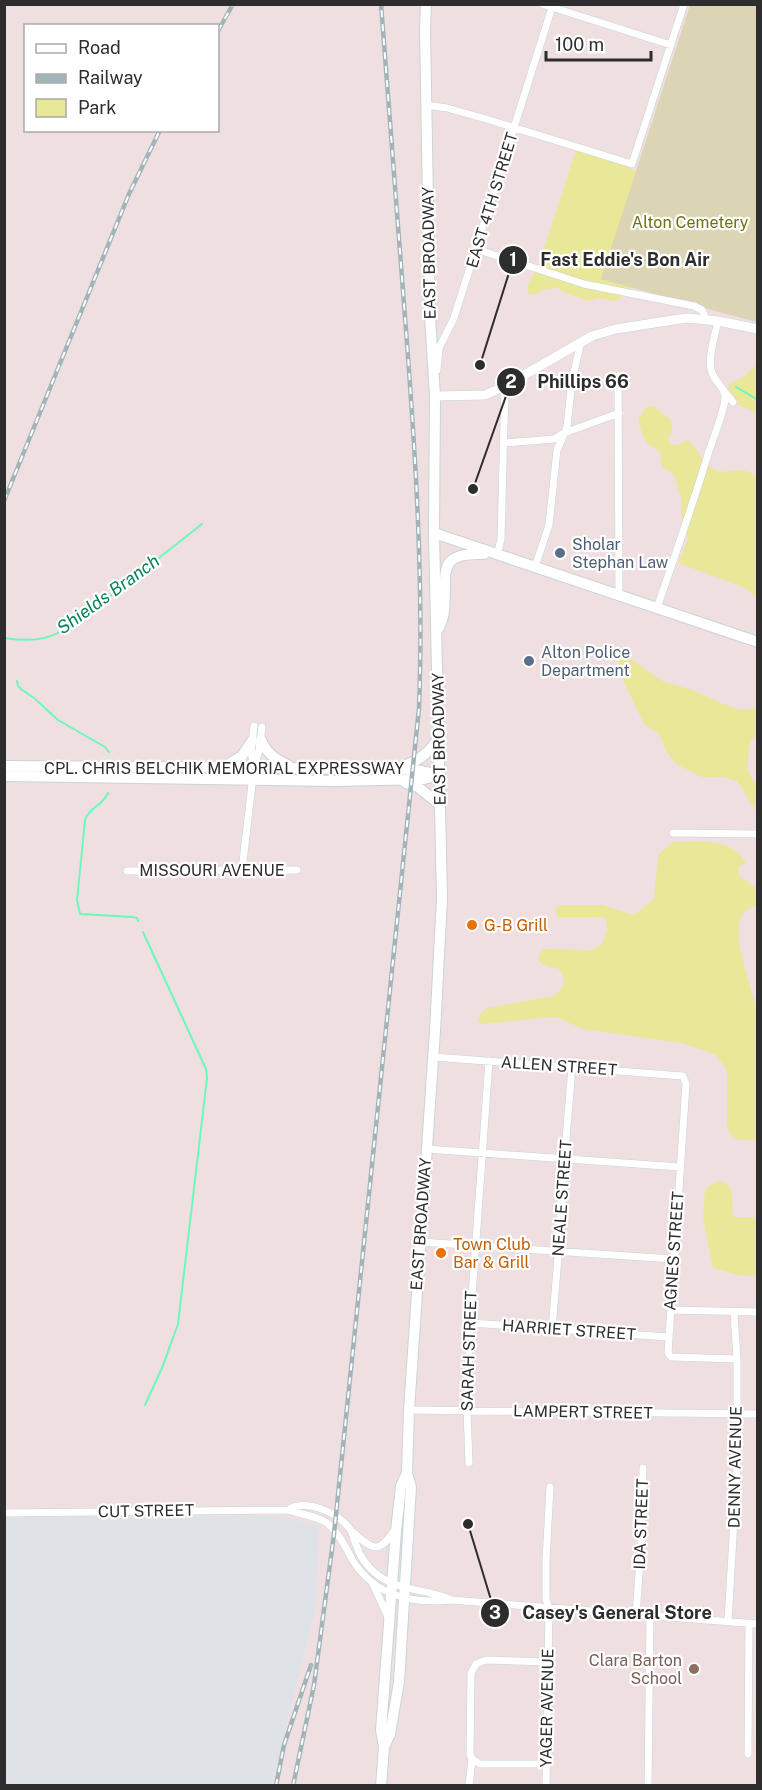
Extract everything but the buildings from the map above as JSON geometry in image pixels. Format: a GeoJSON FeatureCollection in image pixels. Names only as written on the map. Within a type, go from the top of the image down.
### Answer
{"type":"FeatureCollection","features":[{"type":"Feature","properties":{"kind":"main road","name":"EAST BROADWAY"},"geometry":{"type":"LineString","coordinates":[[384,1748],[390,1734],[397,1701],[398,1597],[411,1487],[407,1473],[409,1410],[442,898],[434,533],[435,396],[430,316],[426,4]]}},
{"type":"Feature","properties":{"kind":"main road"},"geometry":{"type":"LineString","coordinates":[[434,533],[758,642]]}},
{"type":"Feature","properties":{"kind":"main road"},"geometry":{"type":"LineString","coordinates":[[436,640],[444,610],[444,578],[451,561],[464,554],[498,555]]}},
{"type":"Feature","properties":{"kind":"main road"},"geometry":{"type":"LineString","coordinates":[[439,736],[423,757],[397,775],[418,787],[440,805]]}},
{"type":"Feature","properties":{"kind":"main road"},"geometry":{"type":"LineString","coordinates":[[223,768],[242,756],[256,740],[273,757],[294,768]]}},
{"type":"Feature","properties":{"kind":"main road","name":"CPL. CHRIS BELCHIK MEMORIAL EXPRESSWAY"},"geometry":{"type":"LineString","coordinates":[[4,766],[254,767],[397,775]]}},
{"type":"Feature","properties":{"kind":"main road","name":"CPL. CHRIS BELCHIK MEMORIAL EXPRESSWAY"},"geometry":{"type":"LineString","coordinates":[[4,776],[253,780],[397,775],[421,770],[440,775]]}},
{"type":"Feature","properties":{"kind":"main road","name":"EAST BROADWAY"},"geometry":{"type":"LineString","coordinates":[[399,1585],[396,1529],[401,1486],[407,1473]]}},
{"type":"Feature","properties":{"kind":"main road","name":"EAST BROADWAY"},"geometry":{"type":"LineString","coordinates":[[381,1785],[384,1748],[381,1730],[390,1623],[398,1597]]}},
{"type":"Feature","properties":{"kind":"street"},"geometry":{"type":"LineString","coordinates":[[542,4],[670,45]]}},
{"type":"Feature","properties":{"kind":"street"},"geometry":{"type":"LineString","coordinates":[[426,105],[447,108],[632,164],[684,4]]}},
{"type":"Feature","properties":{"kind":"street","name":"EAST 4TH STREET"},"geometry":{"type":"LineString","coordinates":[[435,396],[439,348],[451,327],[552,6]]}},
{"type":"Feature","properties":{"kind":"street"},"geometry":{"type":"LineString","coordinates":[[476,249],[584,284],[694,306],[702,310],[706,320]]}},
{"type":"Feature","properties":{"kind":"street"},"geometry":{"type":"LineString","coordinates":[[435,396],[478,397],[485,395],[600,333],[686,318],[718,321],[758,329]]}},
{"type":"Feature","properties":{"kind":"street"},"geometry":{"type":"LineString","coordinates":[[718,321],[710,360],[711,368],[713,375],[733,402]]}},
{"type":"Feature","properties":{"kind":"street"},"geometry":{"type":"LineString","coordinates":[[535,567],[549,525],[557,450],[569,418],[572,380],[582,342]]}},
{"type":"Feature","properties":{"kind":"street"},"geometry":{"type":"LineString","coordinates":[[618,376],[619,595]]}},
{"type":"Feature","properties":{"kind":"street"},"geometry":{"type":"LineString","coordinates":[[498,555],[501,538],[505,386]]}},
{"type":"Feature","properties":{"kind":"street"},"geometry":{"type":"LineString","coordinates":[[657,608],[705,466],[724,403],[724,391]]}},
{"type":"Feature","properties":{"kind":"street"},"geometry":{"type":"LineString","coordinates":[[504,443],[554,439],[564,433],[619,413]]}},
{"type":"Feature","properties":{"kind":"street"},"geometry":{"type":"LineString","coordinates":[[242,870],[254,767],[257,760],[258,726]]}},
{"type":"Feature","properties":{"kind":"street"},"geometry":{"type":"LineString","coordinates":[[673,833],[758,834]]}},
{"type":"Feature","properties":{"kind":"street","name":"MISSOURI AVENUE"},"geometry":{"type":"LineString","coordinates":[[128,871],[297,870]]}},
{"type":"Feature","properties":{"kind":"street","name":"ALLEN STREET"},"geometry":{"type":"LineString","coordinates":[[433,1057],[679,1074],[685,1077]]}},
{"type":"Feature","properties":{"kind":"street","name":"SARAH STREET"},"geometry":{"type":"LineString","coordinates":[[469,1463],[467,1410],[470,1323],[489,1060]]}},
{"type":"Feature","properties":{"kind":"street","name":"NEALE STREET"},"geometry":{"type":"LineString","coordinates":[[552,1329],[572,1067]]}},
{"type":"Feature","properties":{"kind":"street","name":"AGNES STREET"},"geometry":{"type":"LineString","coordinates":[[668,1337],[685,1077]]}},
{"type":"Feature","properties":{"kind":"street"},"geometry":{"type":"LineString","coordinates":[[426,1149],[680,1167]]}},
{"type":"Feature","properties":{"kind":"street"},"geometry":{"type":"LineString","coordinates":[[420,1242],[673,1259]]}},
{"type":"Feature","properties":{"kind":"street"},"geometry":{"type":"LineString","coordinates":[[671,1310],[758,1312]]}},
{"type":"Feature","properties":{"kind":"street","name":"DENNY AVENUE"},"geometry":{"type":"LineString","coordinates":[[728,1622],[737,1478],[737,1359],[734,1312]]}},
{"type":"Feature","properties":{"kind":"street","name":"HARRIET STREET"},"geometry":{"type":"LineString","coordinates":[[470,1323],[668,1337]]}},
{"type":"Feature","properties":{"kind":"street"},"geometry":{"type":"LineString","coordinates":[[668,1337],[668,1353],[671,1357],[737,1359]]}},
{"type":"Feature","properties":{"kind":"street","name":"LAMPERT STREET"},"geometry":{"type":"LineString","coordinates":[[409,1410],[758,1414]]}},
{"type":"Feature","properties":{"kind":"street","name":"IDA STREET"},"geometry":{"type":"LineString","coordinates":[[636,1615],[642,1536],[643,1468]]}},
{"type":"Feature","properties":{"kind":"street","name":"YAGER AVENUE"},"geometry":{"type":"LineString","coordinates":[[546,1785],[549,1608],[546,1599],[546,1560],[550,1487]]}},
{"type":"Feature","properties":{"kind":"street","name":"CUT STREET"},"geometry":{"type":"LineString","coordinates":[[288,1510],[294,1506],[319,1509],[336,1516],[374,1548],[387,1542],[396,1529]]}},
{"type":"Feature","properties":{"kind":"street","name":"CUT STREET"},"geometry":{"type":"LineString","coordinates":[[4,1513],[288,1510],[314,1516],[328,1524],[342,1541],[364,1577],[398,1597]]}},
{"type":"Feature","properties":{"kind":"street","name":"CUT STREET"},"geometry":{"type":"LineString","coordinates":[[351,1530],[368,1566],[380,1576],[399,1585]]}},
{"type":"Feature","properties":{"kind":"street"},"geometry":{"type":"LineString","coordinates":[[373,1584],[390,1623]]}},
{"type":"Feature","properties":{"kind":"street"},"geometry":{"type":"LineString","coordinates":[[399,1585],[435,1593],[450,1600]]}},
{"type":"Feature","properties":{"kind":"street"},"geometry":{"type":"LineString","coordinates":[[398,1597],[434,1602],[450,1600],[753,1623],[748,1754]]}},
{"type":"Feature","properties":{"kind":"street"},"geometry":{"type":"LineString","coordinates":[[648,1785],[650,1616]]}},
{"type":"Feature","properties":{"kind":"street"},"geometry":{"type":"LineString","coordinates":[[469,1785],[472,1758],[470,1754],[471,1673],[476,1664],[486,1660],[548,1662]]}},
{"type":"Feature","properties":{"kind":"street"},"geometry":{"type":"LineString","coordinates":[[472,1758],[480,1764],[546,1764]]}},
{"type":"Feature","properties":{"kind":"shaded area"},"geometry":{"type":"Polygon","coordinates":[[[5,1515],[277,1516],[319,1526],[316,1606],[272,1785],[5,1786],[5,1515]]]}},
{"type":"Feature","properties":{"kind":"green space","name":"Alton Cemetery"},"geometry":{"type":"Polygon","coordinates":[[[690,5],[757,5],[757,322],[601,279],[690,5]]]}},
{"type":"Feature","properties":{"kind":"green space"},"geometry":{"type":"Polygon","coordinates":[[[576,150],[628,167],[641,175],[645,275],[618,300],[599,298],[589,301],[558,288],[529,294],[527,286],[539,264],[576,150]]]}},
{"type":"Feature","properties":{"kind":"green space"},"geometry":{"type":"Polygon","coordinates":[[[757,364],[757,416],[749,409],[739,405],[728,387],[745,376],[757,364]]]}},
{"type":"Feature","properties":{"kind":"green space"},"geometry":{"type":"Polygon","coordinates":[[[649,406],[653,406],[671,420],[672,431],[668,438],[670,444],[678,445],[687,440],[711,468],[726,472],[740,470],[757,477],[757,597],[743,587],[678,563],[688,539],[681,516],[681,498],[674,474],[662,467],[660,452],[642,435],[638,419],[649,406]]]}},
{"type":"Feature","properties":{"kind":"green space"},"geometry":{"type":"Polygon","coordinates":[[[627,653],[632,660],[662,681],[695,691],[740,710],[757,708],[757,734],[750,742],[748,771],[757,788],[757,810],[737,781],[723,777],[701,777],[675,763],[666,751],[659,734],[644,724],[623,680],[618,654],[627,653]]]}},
{"type":"Feature","properties":{"kind":"green space"},"geometry":{"type":"Polygon","coordinates":[[[673,842],[714,842],[732,848],[746,863],[738,867],[740,877],[757,891],[757,905],[745,911],[740,920],[739,944],[756,1010],[757,1140],[736,1139],[727,1128],[727,1070],[716,1055],[682,1043],[583,1029],[559,1018],[483,1024],[478,1021],[480,1014],[487,1008],[554,996],[562,988],[564,978],[559,969],[538,961],[540,953],[544,949],[592,950],[602,944],[607,929],[603,917],[558,917],[556,908],[559,905],[602,905],[634,915],[654,899],[658,855],[673,842]]]}},
{"type":"Feature","properties":{"kind":"green space"},"geometry":{"type":"Polygon","coordinates":[[[717,1181],[725,1182],[732,1190],[733,1217],[757,1217],[757,1276],[742,1276],[713,1268],[703,1218],[705,1189],[717,1181]]]}},
{"type":"Feature","properties":{"kind":"waterway","name":"Shields Branch"},"geometry":{"type":"LineString","coordinates":[[736,387],[758,400]]}},
{"type":"Feature","properties":{"kind":"waterway","name":"Shields Branch"},"geometry":{"type":"LineString","coordinates":[[4,638],[35,640],[52,636],[69,627],[202,524]]}},
{"type":"Feature","properties":{"kind":"waterway"},"geometry":{"type":"LineString","coordinates":[[17,681],[21,689],[58,720],[105,747],[109,752]]}},
{"type":"Feature","properties":{"kind":"waterway"},"geometry":{"type":"LineString","coordinates":[[108,793],[85,820],[77,900],[80,914],[133,917],[138,921]]}},
{"type":"Feature","properties":{"kind":"waterway"},"geometry":{"type":"LineString","coordinates":[[143,932],[206,1069],[207,1078],[178,1324],[145,1405]]}},
{"type":"Feature","properties":{"kind":"railway"},"geometry":{"type":"LineString","coordinates":[[219,29],[233,4]]}},
{"type":"Feature","properties":{"kind":"railway"},"geometry":{"type":"LineString","coordinates":[[293,1786],[314,1685],[334,1534],[419,708],[420,610],[415,464],[381,4]]}},
{"type":"Feature","properties":{"kind":"railway"},"geometry":{"type":"LineString","coordinates":[[4,501],[129,194],[159,132]]}},
{"type":"Feature","properties":{"kind":"railway"},"geometry":{"type":"LineString","coordinates":[[276,1786],[284,1745],[311,1665]]}},
{"type":"Feature","properties":{"kind":"place","name":"Fast Eddie's Bon Air"},"geometry":{"type":"Point","coordinates":[480,365]}},
{"type":"Feature","properties":{"kind":"place","name":"Phillips 66"},"geometry":{"type":"Point","coordinates":[473,489]}},
{"type":"Feature","properties":{"kind":"place","name":"Sholar Stephan Law"},"geometry":{"type":"Point","coordinates":[560,553]}},
{"type":"Feature","properties":{"kind":"place","name":"Alton Police Department"},"geometry":{"type":"Point","coordinates":[529,661]}},
{"type":"Feature","properties":{"kind":"place","name":"G-B Grill"},"geometry":{"type":"Point","coordinates":[472,925]}},
{"type":"Feature","properties":{"kind":"place","name":"Town Club Bar & Grill"},"geometry":{"type":"Point","coordinates":[441,1253]}},
{"type":"Feature","properties":{"kind":"place","name":"Casey's General Store"},"geometry":{"type":"Point","coordinates":[468,1524]}},
{"type":"Feature","properties":{"kind":"place","name":"Clara Barton School"},"geometry":{"type":"Point","coordinates":[694,1669]}}]}
